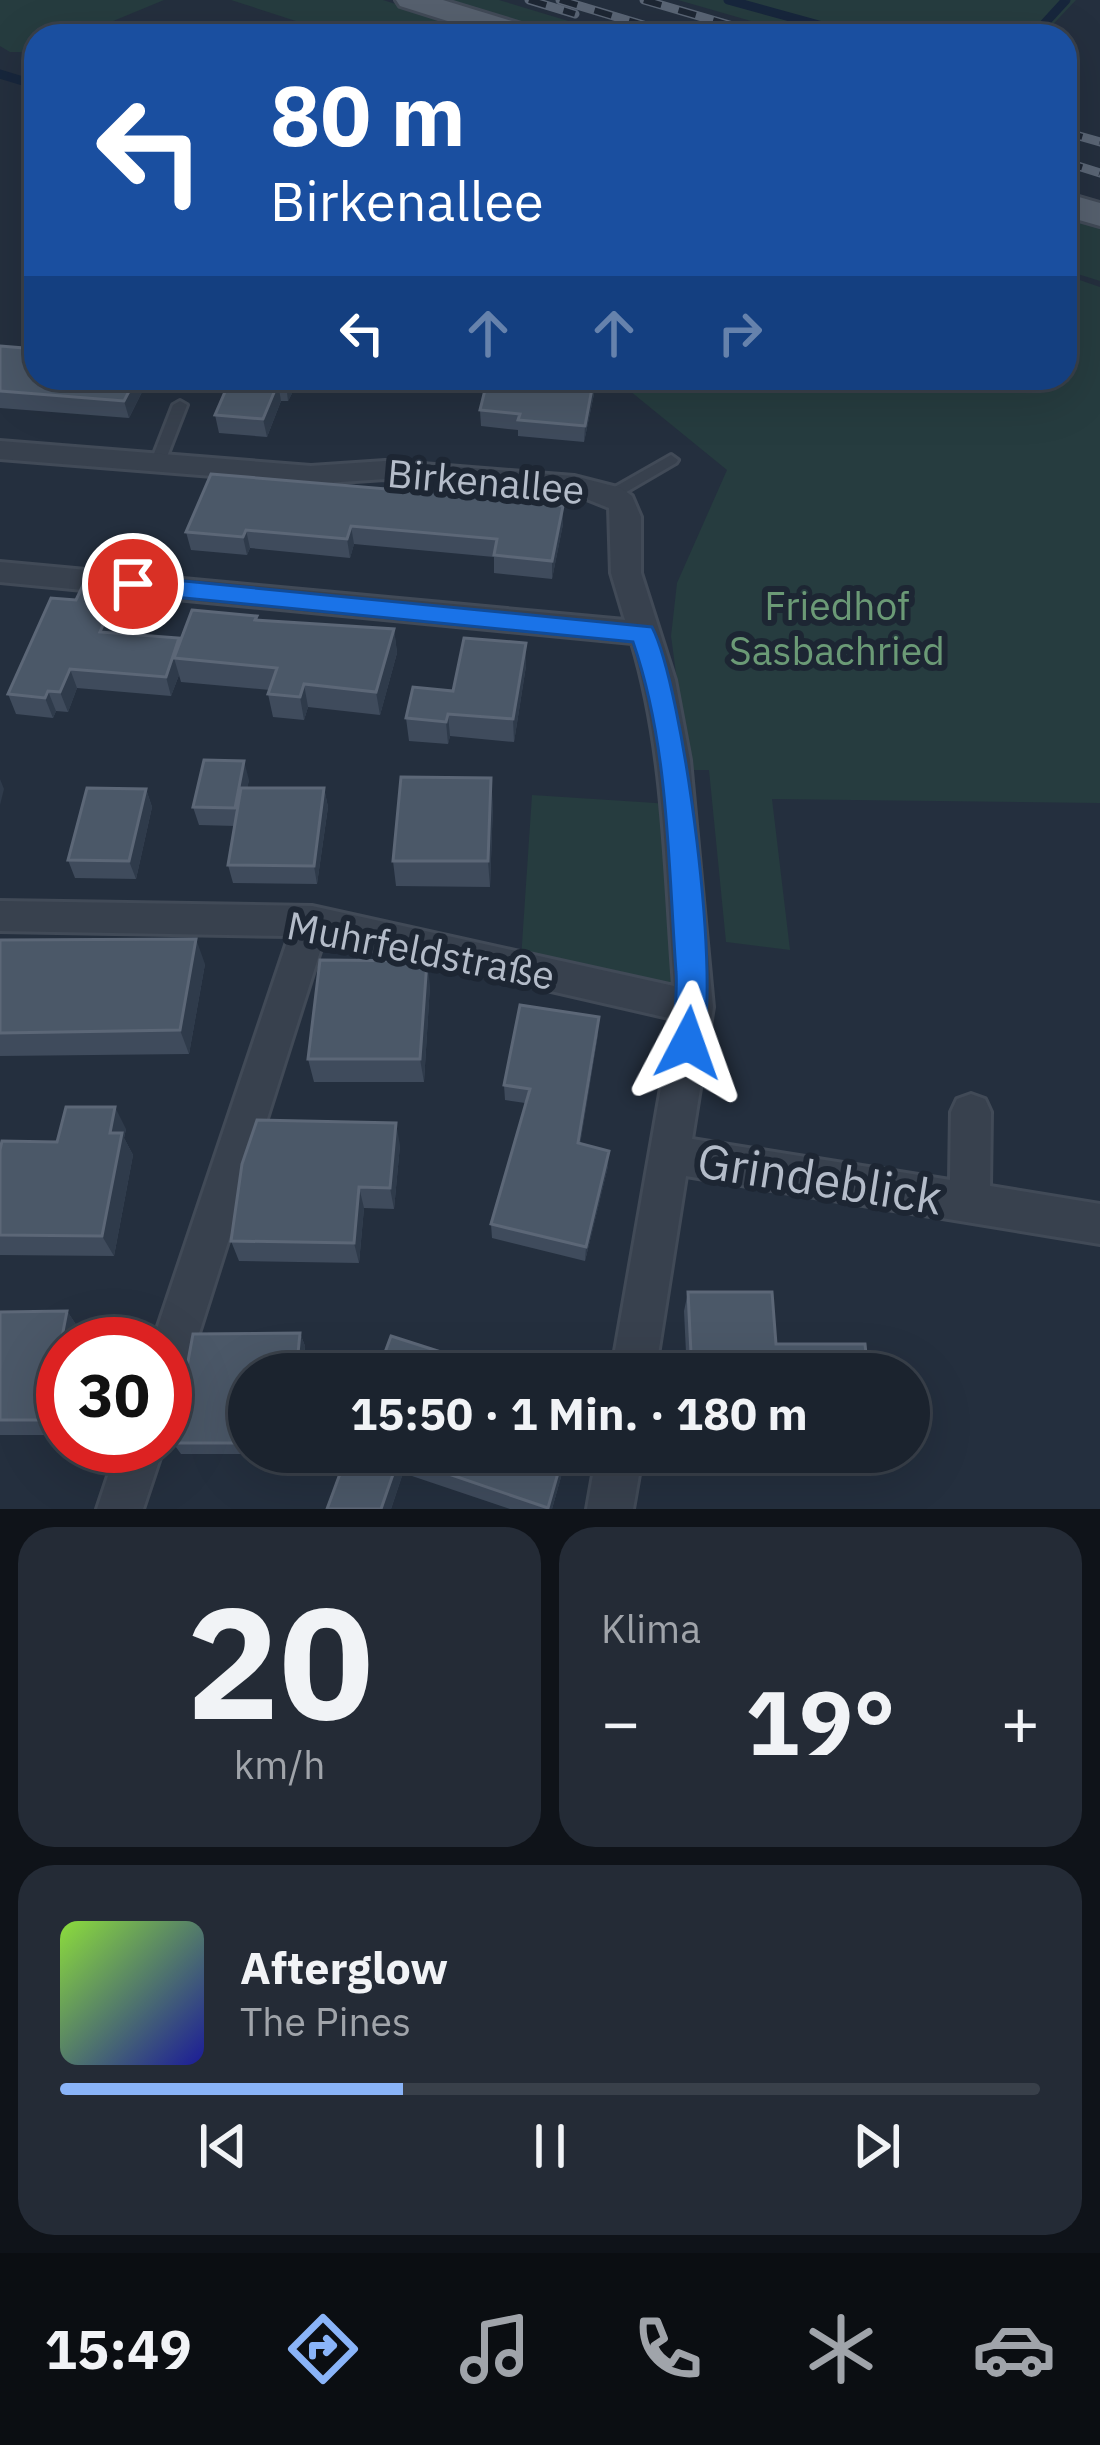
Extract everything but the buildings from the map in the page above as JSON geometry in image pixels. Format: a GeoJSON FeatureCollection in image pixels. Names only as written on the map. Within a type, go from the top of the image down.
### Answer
{"type":"FeatureCollection","features":[{"type":"Feature","properties":{"kind":"main road"},"geometry":{"type":"LineString","coordinates":[[411,0],[488,24]]}},
{"type":"Feature","properties":{"kind":"street","name":"Birkenallee"},"geometry":{"type":"LineString","coordinates":[[0,450],[311,476],[385,470],[574,484],[622,503],[627,517],[626,574],[659,680],[673,760],[694,1007],[636,1353]]}},
{"type":"Feature","properties":{"kind":"street"},"geometry":{"type":"LineString","coordinates":[[0,572],[643,633]]}},
{"type":"Feature","properties":{"kind":"street","name":"Muhrfeldstraße"},"geometry":{"type":"LineString","coordinates":[[0,916],[312,922],[694,1007]]}},
{"type":"Feature","properties":{"kind":"street"},"geometry":{"type":"LineString","coordinates":[[183,1317],[312,922]]}},
{"type":"Feature","properties":{"kind":"street","name":"Grindeblick"},"geometry":{"type":"LineString","coordinates":[[970,1203],[971,1112]]}},
{"type":"Feature","properties":{"kind":"street","name":"Grindeblick"},"geometry":{"type":"LineString","coordinates":[[669,1154],[1100,1224]]}},
{"type":"Feature","properties":{"kind":"street"},"geometry":{"type":"LineString","coordinates":[[120,1509],[132,1473]]}},
{"type":"Feature","properties":{"kind":"street"},"geometry":{"type":"LineString","coordinates":[[610,1509],[616,1473]]}},
{"type":"Feature","properties":{"kind":"lane"},"geometry":{"type":"LineString","coordinates":[[157,464],[180,405]]}},
{"type":"Feature","properties":{"kind":"lane"},"geometry":{"type":"LineString","coordinates":[[610,495],[671,460]]}},
{"type":"Feature","properties":{"kind":"green space"},"geometry":{"type":"Polygon","coordinates":[[[0,0],[164,0],[106,24],[24,24],[24,52],[0,46],[0,0]]]}},
{"type":"Feature","properties":{"kind":"green space"},"geometry":{"type":"Polygon","coordinates":[[[231,0],[383,0],[459,24],[305,24],[231,0]]]}},
{"type":"Feature","properties":{"kind":"green space"},"geometry":{"type":"Polygon","coordinates":[[[433,0],[499,0],[578,24],[511,24],[433,0]]]}},
{"type":"Feature","properties":{"kind":"green space"},"geometry":{"type":"Polygon","coordinates":[[[678,0],[1076,0],[1053,24],[761,24],[678,0]]]}},
{"type":"Feature","properties":{"kind":"green space"},"geometry":{"type":"Polygon","coordinates":[[[1077,218],[1100,225],[1100,281],[1077,274],[1077,218]]]}},
{"type":"Feature","properties":{"kind":"green space","name":"Friedhof Sasbachried"},"geometry":{"type":"Polygon","coordinates":[[[1077,279],[1100,287],[1100,803],[772,799],[790,950],[726,942],[709,770],[689,770],[671,636],[677,583],[727,470],[629,390],[1077,390],[1077,279]]]}},
{"type":"Feature","properties":{"kind":"green space"},"geometry":{"type":"Polygon","coordinates":[[[532,795],[671,804],[681,993],[521,959],[532,795]]]}},
{"type":"Feature","properties":{"kind":"waterway"},"geometry":{"type":"LineString","coordinates":[[728,0],[815,24]]}},
{"type":"Feature","properties":{"kind":"waterway"},"geometry":{"type":"LineString","coordinates":[[1044,24],[1066,0]]}},
{"type":"Feature","properties":{"kind":"waterway"},"geometry":{"type":"LineString","coordinates":[[0,74],[24,81]]}},
{"type":"Feature","properties":{"kind":"railway"},"geometry":{"type":"LineString","coordinates":[[529,0],[575,14]]}},
{"type":"Feature","properties":{"kind":"railway"},"geometry":{"type":"LineString","coordinates":[[560,0],[640,24]]}},
{"type":"Feature","properties":{"kind":"railway"},"geometry":{"type":"LineString","coordinates":[[644,0],[726,24]]}},
{"type":"Feature","properties":{"kind":"railway"},"geometry":{"type":"LineString","coordinates":[[1077,135],[1100,142]]}},
{"type":"Feature","properties":{"kind":"railway"},"geometry":{"type":"LineString","coordinates":[[1077,166],[1100,173]]}},
{"type":"Feature","properties":{"kind":"route"},"geometry":{"type":"LineString","coordinates":[[133,584],[643,633],[659,680],[673,760],[694,1007],[688,1043]]}}]}
